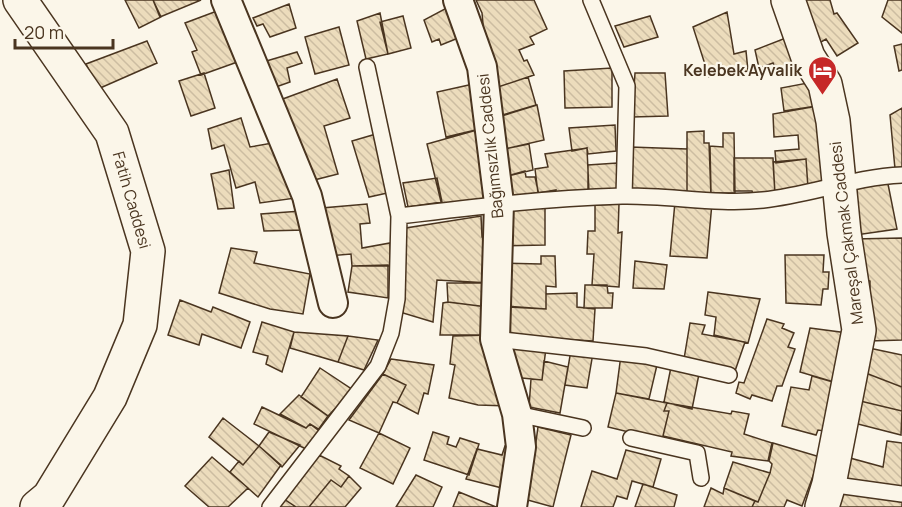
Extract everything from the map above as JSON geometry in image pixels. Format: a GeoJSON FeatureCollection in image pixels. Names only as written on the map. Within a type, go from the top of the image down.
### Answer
{"type":"FeatureCollection","features":[{"type":"Feature","properties":{"kind":"street","name":"Fatih Caddesi"},"geometry":{"type":"LineString","coordinates":[[20,0],[112,133],[148,251],[140,325],[110,397],[49,497],[37,507]]}},
{"type":"Feature","properties":{"kind":"street"},"geometry":{"type":"LineString","coordinates":[[226,0],[308,196],[333,303]]}},
{"type":"Feature","properties":{"kind":"street","name":"Bağımsızlık Caddesi"},"geometry":{"type":"LineString","coordinates":[[459,0],[482,68],[499,203],[495,339],[517,414],[521,447],[517,505]]}},
{"type":"Feature","properties":{"kind":"street","name":"Mareşal Çakmak Caddesi"},"geometry":{"type":"LineString","coordinates":[[788,0],[808,57],[825,84],[833,121],[839,186],[859,330],[825,495]]}},
{"type":"Feature","properties":{"kind":"lane"},"geometry":{"type":"LineString","coordinates":[[591,0],[627,86],[624,196]]}},
{"type":"Feature","properties":{"kind":"lane"},"geometry":{"type":"LineString","coordinates":[[270,507],[378,366],[391,333],[397,299],[399,216],[367,67]]}},
{"type":"Feature","properties":{"kind":"lane"},"geometry":{"type":"LineString","coordinates":[[399,216],[499,203],[624,196],[690,201],[763,200],[839,186],[872,176],[902,175]]}},
{"type":"Feature","properties":{"kind":"lane"},"geometry":{"type":"LineString","coordinates":[[495,339],[646,356],[729,375]]}},
{"type":"Feature","properties":{"kind":"lane"},"geometry":{"type":"LineString","coordinates":[[517,414],[583,428]]}},
{"type":"Feature","properties":{"kind":"lane"},"geometry":{"type":"LineString","coordinates":[[631,438],[697,453],[701,478]]}},
{"type":"Feature","properties":{"kind":"lane"},"geometry":{"type":"LineString","coordinates":[[825,495],[902,494]]}},
{"type":"Feature","properties":{"kind":"building"},"geometry":{"type":"Polygon","coordinates":[[[125,0],[153,0],[161,17],[139,28],[125,0]]]}},
{"type":"Feature","properties":{"kind":"building"},"geometry":{"type":"Polygon","coordinates":[[[153,0],[201,0],[160,17],[153,0]]]}},
{"type":"Feature","properties":{"kind":"building"},"geometry":{"type":"Polygon","coordinates":[[[476,0],[534,0],[547,29],[530,37],[534,44],[519,50],[534,75],[489,90],[482,13],[476,0]]]}},
{"type":"Feature","properties":{"kind":"building"},"geometry":{"type":"Polygon","coordinates":[[[794,0],[830,0],[834,14],[837,13],[858,43],[837,56],[826,39],[811,48],[794,0]]]}},
{"type":"Feature","properties":{"kind":"building"},"geometry":{"type":"Polygon","coordinates":[[[888,0],[902,0],[902,33],[882,17],[888,0]]]}},
{"type":"Feature","properties":{"kind":"building"},"geometry":{"type":"Polygon","coordinates":[[[456,3],[468,34],[441,45],[439,39],[432,42],[424,20],[456,3]]]}},
{"type":"Feature","properties":{"kind":"building"},"geometry":{"type":"Polygon","coordinates":[[[289,4],[296,28],[270,37],[263,24],[257,26],[253,18],[289,4]]]}},
{"type":"Feature","properties":{"kind":"building"},"geometry":{"type":"Polygon","coordinates":[[[225,8],[243,60],[201,75],[192,52],[197,50],[185,23],[225,8]]]}},
{"type":"Feature","properties":{"kind":"building"},"geometry":{"type":"Polygon","coordinates":[[[727,12],[734,54],[746,51],[748,71],[709,77],[693,27],[727,12]]]}},
{"type":"Feature","properties":{"kind":"building"},"geometry":{"type":"Polygon","coordinates":[[[380,13],[388,54],[366,59],[357,21],[380,13]]]}},
{"type":"Feature","properties":{"kind":"building"},"geometry":{"type":"Polygon","coordinates":[[[403,16],[411,48],[388,54],[380,22],[403,16]]]}},
{"type":"Feature","properties":{"kind":"building"},"geometry":{"type":"Polygon","coordinates":[[[650,16],[658,37],[624,47],[615,26],[650,16]]]}},
{"type":"Feature","properties":{"kind":"building"},"geometry":{"type":"Polygon","coordinates":[[[339,27],[349,65],[315,74],[305,37],[339,27]]]}},
{"type":"Feature","properties":{"kind":"building"},"geometry":{"type":"Polygon","coordinates":[[[791,36],[805,63],[779,77],[773,63],[759,68],[755,50],[791,36]]]}},
{"type":"Feature","properties":{"kind":"building"},"geometry":{"type":"Polygon","coordinates":[[[147,41],[157,63],[98,89],[86,64],[147,41]]]}},
{"type":"Feature","properties":{"kind":"building"},"geometry":{"type":"Polygon","coordinates":[[[902,44],[902,70],[899,71],[894,46],[902,44]]]}},
{"type":"Feature","properties":{"kind":"building"},"geometry":{"type":"Polygon","coordinates":[[[297,52],[302,63],[287,68],[290,82],[273,88],[263,62],[297,52]]]}},
{"type":"Feature","properties":{"kind":"building"},"geometry":{"type":"Polygon","coordinates":[[[612,68],[612,107],[565,108],[564,71],[612,68]]]}},
{"type":"Feature","properties":{"kind":"building"},"geometry":{"type":"Polygon","coordinates":[[[204,73],[215,108],[191,116],[179,81],[204,73]]]}},
{"type":"Feature","properties":{"kind":"building"},"geometry":{"type":"Polygon","coordinates":[[[635,73],[665,73],[668,116],[632,117],[635,73]]]}},
{"type":"Feature","properties":{"kind":"building"},"geometry":{"type":"Polygon","coordinates":[[[528,77],[536,105],[492,118],[489,90],[528,77]]]}},
{"type":"Feature","properties":{"kind":"building"},"geometry":{"type":"Polygon","coordinates":[[[337,79],[350,118],[324,126],[338,174],[314,180],[280,100],[337,79]]]}},
{"type":"Feature","properties":{"kind":"building"},"geometry":{"type":"Polygon","coordinates":[[[818,81],[823,105],[784,111],[781,88],[818,81]]]}},
{"type":"Feature","properties":{"kind":"building"},"geometry":{"type":"Polygon","coordinates":[[[478,83],[484,128],[446,137],[437,92],[478,83]]]}},
{"type":"Feature","properties":{"kind":"building"},"geometry":{"type":"Polygon","coordinates":[[[537,105],[544,140],[500,150],[495,118],[537,105]]]}},
{"type":"Feature","properties":{"kind":"building"},"geometry":{"type":"Polygon","coordinates":[[[823,105],[833,184],[808,188],[806,159],[776,163],[775,151],[799,149],[798,135],[774,137],[773,114],[823,105]]]}},
{"type":"Feature","properties":{"kind":"building"},"geometry":{"type":"Polygon","coordinates":[[[902,108],[902,168],[895,169],[890,115],[902,108]]]}},
{"type":"Feature","properties":{"kind":"building"},"geometry":{"type":"Polygon","coordinates":[[[241,118],[250,147],[278,142],[296,198],[260,203],[255,182],[236,188],[224,145],[212,149],[208,129],[241,118]]]}},
{"type":"Feature","properties":{"kind":"building"},"geometry":{"type":"Polygon","coordinates":[[[615,125],[616,151],[588,154],[587,148],[572,151],[569,128],[615,125]]]}},
{"type":"Feature","properties":{"kind":"building"},"geometry":{"type":"Polygon","coordinates":[[[484,128],[496,199],[442,206],[427,144],[484,128]]]}},
{"type":"Feature","properties":{"kind":"building"},"geometry":{"type":"Polygon","coordinates":[[[704,131],[704,143],[709,143],[711,197],[687,192],[687,132],[704,131]]]}},
{"type":"Feature","properties":{"kind":"building"},"geometry":{"type":"Polygon","coordinates":[[[723,133],[734,133],[735,193],[711,193],[710,146],[723,147],[723,133]]]}},
{"type":"Feature","properties":{"kind":"building"},"geometry":{"type":"Polygon","coordinates":[[[376,134],[392,192],[369,197],[352,141],[376,134]]]}},
{"type":"Feature","properties":{"kind":"building"},"geometry":{"type":"Polygon","coordinates":[[[529,144],[533,170],[504,177],[500,150],[529,144]]]}},
{"type":"Feature","properties":{"kind":"building"},"geometry":{"type":"Polygon","coordinates":[[[630,147],[687,149],[687,192],[631,190],[630,147]]]}},
{"type":"Feature","properties":{"kind":"building"},"geometry":{"type":"Polygon","coordinates":[[[587,148],[589,193],[556,194],[556,190],[538,193],[535,169],[548,167],[545,154],[587,148]]]}},
{"type":"Feature","properties":{"kind":"building"},"geometry":{"type":"Polygon","coordinates":[[[734,158],[773,158],[775,194],[734,191],[734,158]]]}},
{"type":"Feature","properties":{"kind":"building"},"geometry":{"type":"Polygon","coordinates":[[[806,159],[808,188],[775,194],[773,162],[806,159]]]}},
{"type":"Feature","properties":{"kind":"building"},"geometry":{"type":"Polygon","coordinates":[[[617,163],[619,188],[588,191],[588,165],[617,163]]]}},
{"type":"Feature","properties":{"kind":"building"},"geometry":{"type":"Polygon","coordinates":[[[229,170],[234,208],[218,209],[211,174],[229,170]]]}},
{"type":"Feature","properties":{"kind":"building"},"geometry":{"type":"Polygon","coordinates":[[[525,171],[526,177],[535,177],[539,195],[506,195],[504,177],[525,171]]]}},
{"type":"Feature","properties":{"kind":"building"},"geometry":{"type":"Polygon","coordinates":[[[437,178],[442,202],[408,207],[403,183],[437,178]]]}},
{"type":"Feature","properties":{"kind":"building"},"geometry":{"type":"Polygon","coordinates":[[[888,184],[897,229],[849,236],[844,187],[888,184]]]}},
{"type":"Feature","properties":{"kind":"building"},"geometry":{"type":"Polygon","coordinates":[[[675,202],[712,203],[707,258],[670,256],[675,202]]]}},
{"type":"Feature","properties":{"kind":"building"},"geometry":{"type":"Polygon","coordinates":[[[367,204],[370,223],[360,224],[362,248],[390,243],[391,266],[352,266],[351,254],[328,256],[322,208],[367,204]]]}},
{"type":"Feature","properties":{"kind":"building"},"geometry":{"type":"Polygon","coordinates":[[[619,204],[618,233],[622,232],[619,287],[592,285],[594,254],[587,254],[588,231],[595,231],[595,205],[619,204]]]}},
{"type":"Feature","properties":{"kind":"building"},"geometry":{"type":"Polygon","coordinates":[[[545,207],[545,245],[502,246],[502,209],[545,207]]]}},
{"type":"Feature","properties":{"kind":"building"},"geometry":{"type":"Polygon","coordinates":[[[301,211],[305,230],[264,231],[261,214],[301,211]]]}},
{"type":"Feature","properties":{"kind":"building"},"geometry":{"type":"Polygon","coordinates":[[[481,216],[482,237],[487,237],[490,283],[437,280],[433,322],[403,313],[406,228],[481,216]]]}},
{"type":"Feature","properties":{"kind":"building"},"geometry":{"type":"Polygon","coordinates":[[[902,238],[902,340],[869,341],[870,281],[859,279],[854,239],[902,238]]]}},
{"type":"Feature","properties":{"kind":"building"},"geometry":{"type":"Polygon","coordinates":[[[231,248],[257,252],[254,263],[310,274],[303,314],[270,309],[219,293],[231,248]]]}},
{"type":"Feature","properties":{"kind":"building"},"geometry":{"type":"Polygon","coordinates":[[[785,255],[824,255],[823,272],[829,272],[828,289],[823,289],[821,305],[786,303],[785,255]]]}},
{"type":"Feature","properties":{"kind":"building"},"geometry":{"type":"Polygon","coordinates":[[[541,256],[555,256],[556,287],[546,286],[546,309],[503,306],[502,263],[541,264],[541,256]]]}},
{"type":"Feature","properties":{"kind":"building"},"geometry":{"type":"Polygon","coordinates":[[[635,261],[667,265],[664,289],[633,288],[635,261]]]}},
{"type":"Feature","properties":{"kind":"building"},"geometry":{"type":"Polygon","coordinates":[[[388,265],[388,298],[348,292],[352,266],[388,265]]]}},
{"type":"Feature","properties":{"kind":"building"},"geometry":{"type":"Polygon","coordinates":[[[447,283],[490,283],[487,307],[448,302],[447,283]]]}},
{"type":"Feature","properties":{"kind":"building"},"geometry":{"type":"Polygon","coordinates":[[[585,285],[607,285],[608,293],[613,293],[612,308],[584,308],[585,285]]]}},
{"type":"Feature","properties":{"kind":"building"},"geometry":{"type":"Polygon","coordinates":[[[708,292],[760,299],[748,343],[714,335],[716,317],[705,315],[708,292]]]}},
{"type":"Feature","properties":{"kind":"building"},"geometry":{"type":"Polygon","coordinates":[[[577,293],[577,307],[595,309],[593,341],[506,336],[507,307],[546,309],[546,294],[577,293]]]}},
{"type":"Feature","properties":{"kind":"building"},"geometry":{"type":"Polygon","coordinates":[[[180,300],[211,312],[213,307],[250,322],[241,348],[202,334],[199,345],[168,335],[180,300]]]}},
{"type":"Feature","properties":{"kind":"building"},"geometry":{"type":"Polygon","coordinates":[[[443,303],[487,307],[491,335],[440,335],[443,303]]]}},
{"type":"Feature","properties":{"kind":"building"},"geometry":{"type":"Polygon","coordinates":[[[767,319],[784,324],[782,328],[794,333],[788,347],[795,349],[782,386],[777,386],[772,401],[752,395],[750,399],[736,393],[739,382],[744,383],[767,319]]]}},
{"type":"Feature","properties":{"kind":"building"},"geometry":{"type":"Polygon","coordinates":[[[262,322],[294,332],[282,372],[266,364],[268,356],[253,352],[262,322]]]}},
{"type":"Feature","properties":{"kind":"building"},"geometry":{"type":"Polygon","coordinates":[[[690,323],[705,325],[702,334],[745,342],[735,371],[684,359],[690,323]]]}},
{"type":"Feature","properties":{"kind":"building"},"geometry":{"type":"Polygon","coordinates":[[[810,328],[855,334],[844,385],[800,372],[810,328]]]}},
{"type":"Feature","properties":{"kind":"building"},"geometry":{"type":"Polygon","coordinates":[[[294,332],[348,336],[338,362],[290,348],[294,332]]]}},
{"type":"Feature","properties":{"kind":"building"},"geometry":{"type":"Polygon","coordinates":[[[491,335],[508,406],[478,405],[449,398],[455,365],[450,364],[453,336],[491,335]]]}},
{"type":"Feature","properties":{"kind":"building"},"geometry":{"type":"Polygon","coordinates":[[[348,336],[378,340],[364,370],[338,362],[348,336]]]}},
{"type":"Feature","properties":{"kind":"building"},"geometry":{"type":"Polygon","coordinates":[[[509,347],[546,348],[542,380],[512,377],[509,347]]]}},
{"type":"Feature","properties":{"kind":"building"},"geometry":{"type":"Polygon","coordinates":[[[869,348],[902,355],[902,387],[863,372],[869,348]]]}},
{"type":"Feature","properties":{"kind":"building"},"geometry":{"type":"Polygon","coordinates":[[[571,350],[593,353],[587,388],[565,385],[571,350]]]}},
{"type":"Feature","properties":{"kind":"building"},"geometry":{"type":"Polygon","coordinates":[[[621,355],[657,365],[649,399],[616,393],[621,355]]]}},
{"type":"Feature","properties":{"kind":"building"},"geometry":{"type":"Polygon","coordinates":[[[391,359],[434,365],[428,394],[424,393],[418,414],[397,403],[406,385],[383,374],[391,359]]]}},
{"type":"Feature","properties":{"kind":"building"},"geometry":{"type":"Polygon","coordinates":[[[544,361],[568,367],[560,413],[529,407],[531,379],[542,380],[544,361]]]}},
{"type":"Feature","properties":{"kind":"building"},"geometry":{"type":"Polygon","coordinates":[[[671,367],[699,374],[692,409],[664,402],[671,367]]]}},
{"type":"Feature","properties":{"kind":"building"},"geometry":{"type":"Polygon","coordinates":[[[320,368],[353,390],[328,416],[301,397],[320,368]]]}},
{"type":"Feature","properties":{"kind":"building"},"geometry":{"type":"Polygon","coordinates":[[[863,372],[902,387],[902,411],[856,400],[863,372]]]}},
{"type":"Feature","properties":{"kind":"building"},"geometry":{"type":"Polygon","coordinates":[[[383,374],[406,385],[397,403],[393,402],[379,433],[349,420],[383,374]]]}},
{"type":"Feature","properties":{"kind":"building"},"geometry":{"type":"Polygon","coordinates":[[[812,376],[847,386],[837,433],[818,430],[816,435],[782,426],[791,387],[809,390],[812,376]]]}},
{"type":"Feature","properties":{"kind":"building"},"geometry":{"type":"Polygon","coordinates":[[[616,393],[667,403],[664,411],[669,411],[662,440],[608,427],[616,393]]]}},
{"type":"Feature","properties":{"kind":"building"},"geometry":{"type":"Polygon","coordinates":[[[299,395],[328,416],[318,430],[310,424],[306,428],[280,414],[299,395]]]}},
{"type":"Feature","properties":{"kind":"building"},"geometry":{"type":"Polygon","coordinates":[[[856,400],[902,411],[901,435],[850,422],[856,400]]]}},
{"type":"Feature","properties":{"kind":"building"},"geometry":{"type":"Polygon","coordinates":[[[667,403],[731,414],[732,411],[749,414],[744,434],[772,443],[768,461],[731,456],[732,452],[663,436],[669,411],[664,411],[667,403]]]}},
{"type":"Feature","properties":{"kind":"building"},"geometry":{"type":"Polygon","coordinates":[[[262,407],[306,428],[310,424],[320,430],[306,449],[254,424],[262,407]]]}},
{"type":"Feature","properties":{"kind":"building"},"geometry":{"type":"Polygon","coordinates":[[[223,418],[259,446],[243,465],[209,437],[223,418]]]}},
{"type":"Feature","properties":{"kind":"building"},"geometry":{"type":"Polygon","coordinates":[[[538,427],[571,435],[553,507],[524,499],[531,478],[538,427]]]}},
{"type":"Feature","properties":{"kind":"building"},"geometry":{"type":"Polygon","coordinates":[[[269,432],[300,445],[282,467],[259,446],[269,432]]]}},
{"type":"Feature","properties":{"kind":"building"},"geometry":{"type":"Polygon","coordinates":[[[433,432],[449,437],[447,444],[456,447],[460,438],[479,444],[469,475],[424,460],[433,432]]]}},
{"type":"Feature","properties":{"kind":"building"},"geometry":{"type":"Polygon","coordinates":[[[379,433],[410,448],[393,484],[360,468],[379,433]]]}},
{"type":"Feature","properties":{"kind":"building"},"geometry":{"type":"Polygon","coordinates":[[[887,441],[902,443],[902,486],[899,489],[874,487],[833,475],[839,455],[883,467],[887,441]]]}},
{"type":"Feature","properties":{"kind":"building"},"geometry":{"type":"Polygon","coordinates":[[[773,443],[820,457],[802,506],[787,500],[784,507],[752,507],[755,501],[758,502],[770,473],[772,464],[769,461],[773,443]]]}},
{"type":"Feature","properties":{"kind":"building"},"geometry":{"type":"Polygon","coordinates":[[[259,446],[281,465],[258,497],[230,472],[239,461],[243,465],[259,446]]]}},
{"type":"Feature","properties":{"kind":"building"},"geometry":{"type":"Polygon","coordinates":[[[505,446],[516,449],[506,489],[466,479],[477,449],[502,455],[505,446]]]}},
{"type":"Feature","properties":{"kind":"building"},"geometry":{"type":"Polygon","coordinates":[[[626,450],[661,459],[653,487],[632,481],[627,499],[617,496],[613,507],[581,507],[592,471],[617,479],[626,450]]]}},
{"type":"Feature","properties":{"kind":"building"},"geometry":{"type":"Polygon","coordinates":[[[319,455],[341,466],[339,469],[349,476],[341,487],[331,480],[309,507],[296,507],[284,499],[319,455]]]}},
{"type":"Feature","properties":{"kind":"building"},"geometry":{"type":"Polygon","coordinates":[[[212,457],[248,488],[228,507],[209,507],[185,486],[212,457]]]}},
{"type":"Feature","properties":{"kind":"building"},"geometry":{"type":"Polygon","coordinates":[[[733,462],[770,473],[758,502],[724,488],[733,462]]]}},
{"type":"Feature","properties":{"kind":"building"},"geometry":{"type":"Polygon","coordinates":[[[416,475],[442,487],[433,507],[396,507],[416,475]]]}},
{"type":"Feature","properties":{"kind":"building"},"geometry":{"type":"Polygon","coordinates":[[[349,476],[361,488],[345,507],[309,507],[331,480],[341,487],[349,476]]]}},
{"type":"Feature","properties":{"kind":"building"},"geometry":{"type":"Polygon","coordinates":[[[643,484],[677,495],[674,507],[635,507],[643,484]]]}},
{"type":"Feature","properties":{"kind":"building"},"geometry":{"type":"Polygon","coordinates":[[[711,488],[723,494],[724,488],[755,501],[752,507],[704,507],[711,488]]]}},
{"type":"Feature","properties":{"kind":"building"},"geometry":{"type":"Polygon","coordinates":[[[843,490],[902,502],[902,507],[838,507],[843,490]]]}},
{"type":"Feature","properties":{"kind":"building"},"geometry":{"type":"Polygon","coordinates":[[[459,492],[496,507],[453,507],[459,492]]]}},
{"type":"Feature","properties":{"kind":"building"},"geometry":{"type":"Polygon","coordinates":[[[284,499],[296,507],[277,507],[284,499]]]}},
{"type":"Feature","properties":{"kind":"place","name":"Kelebek Ayvalik"},"geometry":{"type":"Point","coordinates":[823,96]}}]}
